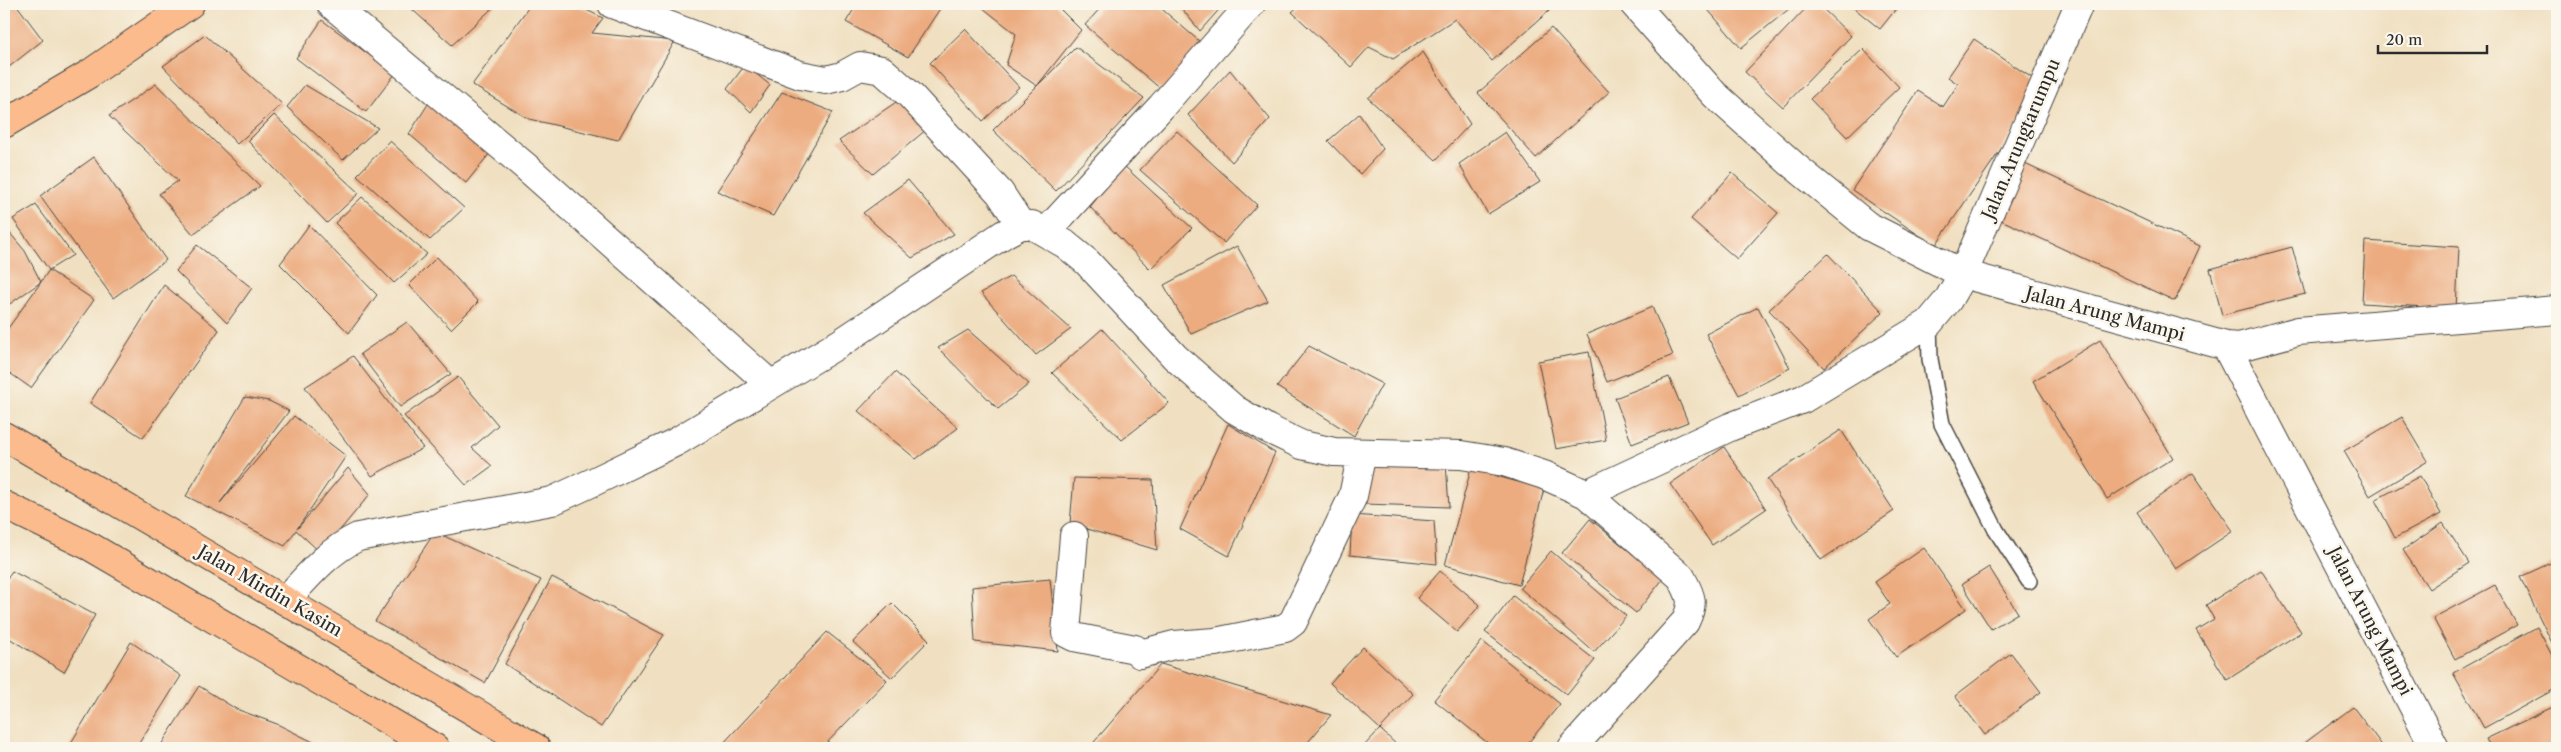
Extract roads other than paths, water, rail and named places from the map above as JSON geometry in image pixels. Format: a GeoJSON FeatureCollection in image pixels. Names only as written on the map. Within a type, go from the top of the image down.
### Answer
{"type":"FeatureCollection","features":[{"type":"Feature","properties":{"kind":"highway"},"geometry":{"type":"LineString","coordinates":[[4,124],[89,74],[190,4]]}},
{"type":"Feature","properties":{"kind":"highway","name":"Jalan Mirdin Kasim"},"geometry":{"type":"LineString","coordinates":[[4,436],[536,748]]}},
{"type":"Feature","properties":{"kind":"highway"},"geometry":{"type":"LineString","coordinates":[[4,505],[91,547],[436,748]]}},
{"type":"Feature","properties":{"kind":"street"},"geometry":{"type":"LineString","coordinates":[[331,4],[525,166],[770,384]]}},
{"type":"Feature","properties":{"kind":"street"},"geometry":{"type":"LineString","coordinates":[[612,4],[800,74],[826,80],[842,76],[860,66],[882,70],[910,95],[1034,228],[1066,244],[1087,262],[1175,358],[1234,409],[1268,429],[1302,445],[1334,452],[1461,455],[1504,462],[1544,475],[1586,494],[1681,577],[1690,592],[1692,608],[1685,622],[1660,653],[1572,748]]}},
{"type":"Feature","properties":{"kind":"street"},"geometry":{"type":"LineString","coordinates":[[286,600],[320,562],[341,545],[358,537],[552,501],[676,442],[842,342],[1004,234],[1034,228],[1161,107],[1251,4]]}},
{"type":"Feature","properties":{"kind":"street","name":"Jalan Arung Mampi"},"geometry":{"type":"LineString","coordinates":[[1634,4],[1714,94],[1792,164],[1868,226],[1963,274],[2226,346],[2435,748]]}},
{"type":"Feature","properties":{"kind":"street","name":"Jalan.Arungtarumpu"},"geometry":{"type":"LineString","coordinates":[[1586,494],[1730,426],[1803,399],[1929,323],[1948,300],[1963,274],[2079,4]]}},
{"type":"Feature","properties":{"kind":"street"},"geometry":{"type":"LineString","coordinates":[[2226,346],[2239,347],[2298,331],[2557,310]]}},
{"type":"Feature","properties":{"kind":"street"},"geometry":{"type":"LineString","coordinates":[[1074,536],[1066,633],[1074,638],[1135,649],[1140,654],[1174,645],[1215,642],[1285,628],[1293,622],[1353,496],[1362,453]]}},
{"type":"Feature","properties":{"kind":"lane"},"geometry":{"type":"LineString","coordinates":[[1929,323],[1930,359],[1942,424],[1996,530],[2029,581]]}}]}
